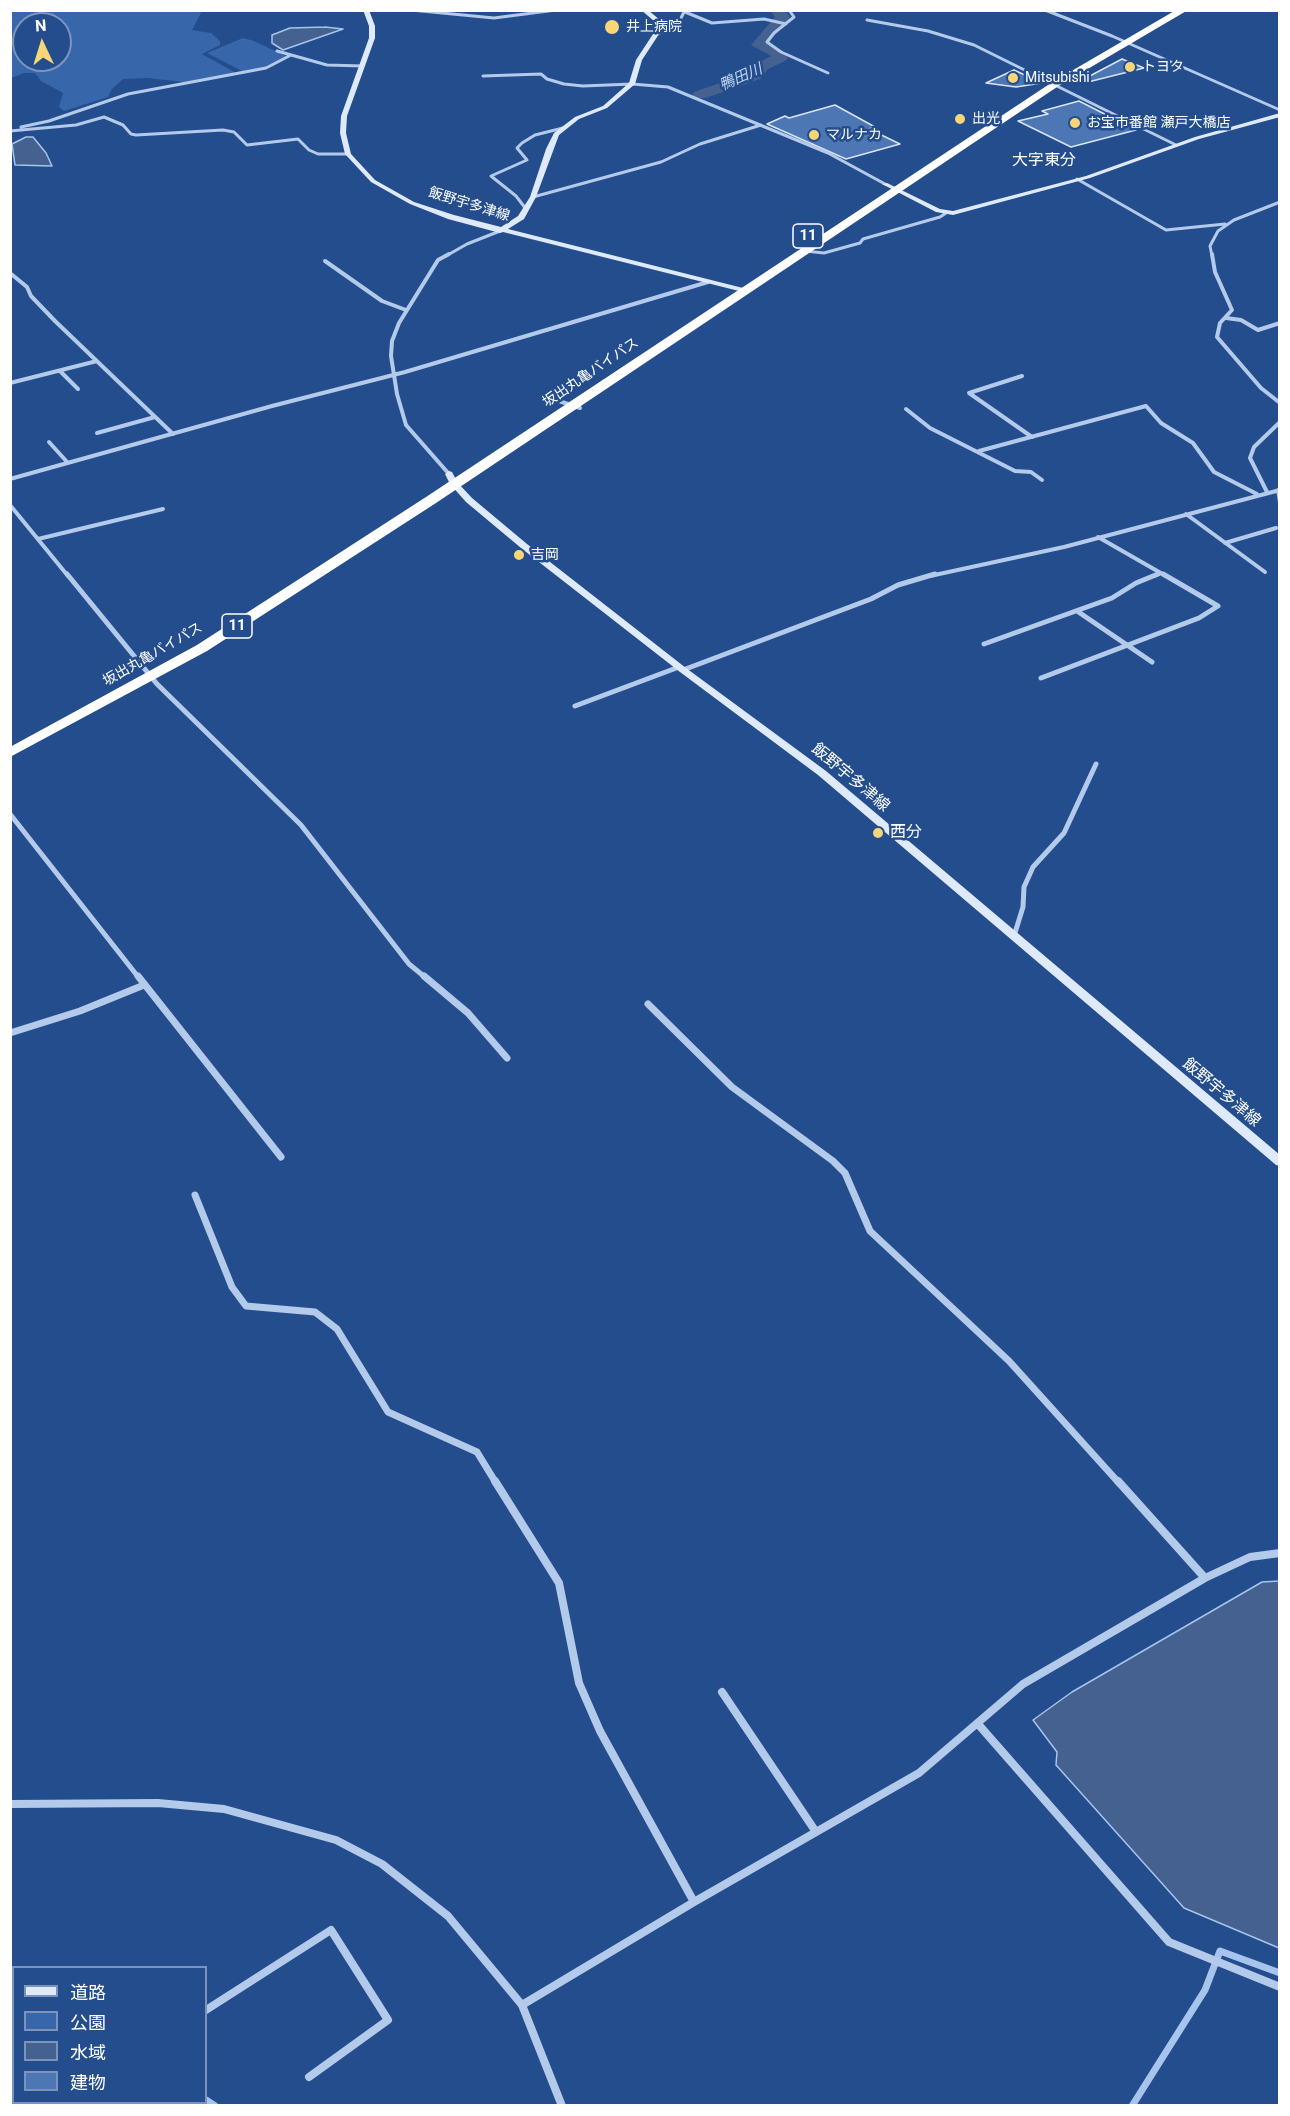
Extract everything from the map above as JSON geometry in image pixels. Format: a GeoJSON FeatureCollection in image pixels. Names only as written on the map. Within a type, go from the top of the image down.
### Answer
{"type":"FeatureCollection","features":[{"type":"Feature","properties":{"kind":"highway","name":"坂出丸亀バイパス"},"geometry":{"type":"LineString","coordinates":[[10,740],[146,672],[202,648],[339,560],[559,401],[730,287],[891,187],[1050,82],[1169,10]]}},
{"type":"Feature","properties":{"kind":"highway","name":"坂出丸亀バイパス"},"geometry":{"type":"LineString","coordinates":[[1121,40],[1184,10]]}},
{"type":"Feature","properties":{"kind":"highway","name":"坂出丸亀バイパス"},"geometry":{"type":"LineString","coordinates":[[452,479],[576,406],[804,251],[891,187]]}},
{"type":"Feature","properties":{"kind":"highway","name":"坂出丸亀バイパス"},"geometry":{"type":"LineString","coordinates":[[10,753],[146,672]]}},
{"type":"Feature","properties":{"kind":"main road"},"geometry":{"type":"LineString","coordinates":[[348,154],[343,143],[344,116],[372,38],[372,26],[366,10]]}},
{"type":"Feature","properties":{"kind":"main road"},"geometry":{"type":"LineString","coordinates":[[500,231],[521,217],[533,196],[552,140],[563,128],[578,118],[605,107],[632,84],[639,60],[657,34],[659,26],[657,20],[644,10]]}},
{"type":"Feature","properties":{"kind":"main road"},"geometry":{"type":"LineString","coordinates":[[891,187],[938,211],[953,213],[1077,180],[1176,145],[1280,116]]}},
{"type":"Feature","properties":{"kind":"main road","name":"飯野宇多津線"},"geometry":{"type":"LineString","coordinates":[[348,154],[373,181],[412,203],[451,217],[744,291]]}},
{"type":"Feature","properties":{"kind":"main road","name":"飯野宇多津線"},"geometry":{"type":"LineString","coordinates":[[452,479],[469,500],[516,539],[681,669],[822,772],[1280,1162]]}},
{"type":"Feature","properties":{"kind":"street"},"geometry":{"type":"LineString","coordinates":[[411,10],[494,18],[556,10]]}},
{"type":"Feature","properties":{"kind":"street"},"geometry":{"type":"LineString","coordinates":[[789,10],[794,17],[767,42],[781,52],[828,73]]}},
{"type":"Feature","properties":{"kind":"street"},"geometry":{"type":"LineString","coordinates":[[1045,10],[1121,40],[1280,110]]}},
{"type":"Feature","properties":{"kind":"street"},"geometry":{"type":"LineString","coordinates":[[657,34],[677,26],[685,11],[712,23],[764,19],[786,24]]}},
{"type":"Feature","properties":{"kind":"street"},"geometry":{"type":"LineString","coordinates":[[867,20],[928,31],[965,42],[1176,145]]}},
{"type":"Feature","properties":{"kind":"street"},"geometry":{"type":"LineString","coordinates":[[277,51],[327,65],[363,66]]}},
{"type":"Feature","properties":{"kind":"street"},"geometry":{"type":"LineString","coordinates":[[10,129],[49,121],[128,94],[266,68],[291,55]]}},
{"type":"Feature","properties":{"kind":"street"},"geometry":{"type":"LineString","coordinates":[[483,76],[530,73],[541,74],[547,79],[564,84],[632,84],[668,87],[828,153],[891,187]]}},
{"type":"Feature","properties":{"kind":"street"},"geometry":{"type":"LineString","coordinates":[[10,129],[76,125],[104,117],[123,125],[131,134],[136,135],[223,130],[234,132],[247,145],[298,139],[309,150],[318,154],[348,154]]}},
{"type":"Feature","properties":{"kind":"street"},"geometry":{"type":"LineString","coordinates":[[533,196],[661,162],[700,144],[761,125]]}},
{"type":"Feature","properties":{"kind":"street"},"geometry":{"type":"LineString","coordinates":[[525,209],[516,196],[491,176],[526,160],[517,148],[522,143],[535,135],[563,128]]}},
{"type":"Feature","properties":{"kind":"street"},"geometry":{"type":"LineString","coordinates":[[1077,180],[1166,230],[1227,224]]}},
{"type":"Feature","properties":{"kind":"street"},"geometry":{"type":"LineString","coordinates":[[1280,202],[1227,224],[1218,231],[1210,246],[1215,272],[1232,310],[1217,328],[1217,337],[1261,388],[1280,403]]}},
{"type":"Feature","properties":{"kind":"street"},"geometry":{"type":"LineString","coordinates":[[804,251],[824,253],[860,243],[863,239],[940,218],[946,213]]}},
{"type":"Feature","properties":{"kind":"street"},"geometry":{"type":"LineString","coordinates":[[452,479],[406,425],[397,394],[391,347],[406,310],[438,260],[467,244],[500,231]]}},
{"type":"Feature","properties":{"kind":"street"},"geometry":{"type":"LineString","coordinates":[[325,261],[382,301],[406,310]]}},
{"type":"Feature","properties":{"kind":"street"},"geometry":{"type":"LineString","coordinates":[[10,273],[27,287],[31,296],[55,321],[173,434]]}},
{"type":"Feature","properties":{"kind":"street"},"geometry":{"type":"LineString","coordinates":[[10,479],[396,375],[708,282]]}},
{"type":"Feature","properties":{"kind":"street"},"geometry":{"type":"LineString","coordinates":[[1226,318],[1241,320],[1258,330],[1280,323]]}},
{"type":"Feature","properties":{"kind":"street"},"geometry":{"type":"LineString","coordinates":[[10,383],[96,361]]}},
{"type":"Feature","properties":{"kind":"street"},"geometry":{"type":"LineString","coordinates":[[60,371],[78,389]]}},
{"type":"Feature","properties":{"kind":"street"},"geometry":{"type":"LineString","coordinates":[[1022,376],[969,393],[1032,437]]}},
{"type":"Feature","properties":{"kind":"street"},"geometry":{"type":"LineString","coordinates":[[559,401],[576,406]]}},
{"type":"Feature","properties":{"kind":"street"},"geometry":{"type":"LineString","coordinates":[[979,451],[1146,406],[1161,423],[1193,443],[1214,472],[1258,494]]}},
{"type":"Feature","properties":{"kind":"street"},"geometry":{"type":"LineString","coordinates":[[906,409],[930,428],[1015,471],[1031,472],[1042,480]]}},
{"type":"Feature","properties":{"kind":"street"},"geometry":{"type":"LineString","coordinates":[[98,433],[155,417]]}},
{"type":"Feature","properties":{"kind":"street"},"geometry":{"type":"LineString","coordinates":[[1267,492],[1250,458],[1254,447],[1271,428],[1280,422]]}},
{"type":"Feature","properties":{"kind":"street"},"geometry":{"type":"LineString","coordinates":[[49,442],[68,463]]}},
{"type":"Feature","properties":{"kind":"street"},"geometry":{"type":"LineString","coordinates":[[575,706],[871,599],[898,585],[947,571],[1098,537],[1267,492],[1279,490],[1280,502]]}},
{"type":"Feature","properties":{"kind":"street"},"geometry":{"type":"LineString","coordinates":[[10,505],[146,672],[302,825],[409,964],[468,1013],[507,1059]]}},
{"type":"Feature","properties":{"kind":"street"},"geometry":{"type":"LineString","coordinates":[[38,539],[163,509]]}},
{"type":"Feature","properties":{"kind":"street"},"geometry":{"type":"LineString","coordinates":[[1186,514],[1265,572]]}},
{"type":"Feature","properties":{"kind":"street"},"geometry":{"type":"LineString","coordinates":[[1225,543],[1276,528]]}},
{"type":"Feature","properties":{"kind":"street"},"geometry":{"type":"LineString","coordinates":[[1041,678],[1199,618],[1218,606],[1098,537]]}},
{"type":"Feature","properties":{"kind":"street"},"geometry":{"type":"LineString","coordinates":[[984,644],[1112,598],[1136,583],[1161,573]]}},
{"type":"Feature","properties":{"kind":"street"},"geometry":{"type":"LineString","coordinates":[[1077,610],[1152,662]]}},
{"type":"Feature","properties":{"kind":"street"},"geometry":{"type":"LineString","coordinates":[[1014,936],[1023,907],[1024,887],[1033,867],[1064,833],[1096,764]]}},
{"type":"Feature","properties":{"kind":"street"},"geometry":{"type":"LineString","coordinates":[[10,814],[281,1157]]}},
{"type":"Feature","properties":{"kind":"street"},"geometry":{"type":"LineString","coordinates":[[10,1033],[80,1011],[144,986]]}},
{"type":"Feature","properties":{"kind":"street"},"geometry":{"type":"LineString","coordinates":[[648,1004],[732,1087],[833,1161],[845,1173],[870,1232],[1009,1360],[1204,1578]]}},
{"type":"Feature","properties":{"kind":"street"},"geometry":{"type":"LineString","coordinates":[[195,1195],[232,1287],[246,1306],[315,1312],[337,1329],[388,1413],[477,1452],[560,1583],[579,1683],[600,1731],[694,1902]]}},
{"type":"Feature","properties":{"kind":"street"},"geometry":{"type":"LineString","coordinates":[[522,2006],[694,1902],[919,1773],[1023,1684],[1204,1578],[1250,1557],[1280,1553]]}},
{"type":"Feature","properties":{"kind":"street"},"geometry":{"type":"LineString","coordinates":[[722,1692],[816,1832]]}},
{"type":"Feature","properties":{"kind":"street"},"geometry":{"type":"LineString","coordinates":[[978,1724],[1169,1942],[1280,1987]]}},
{"type":"Feature","properties":{"kind":"street"},"geometry":{"type":"LineString","coordinates":[[10,1804],[158,1803],[224,1809],[336,1840],[382,1864],[448,1916],[522,2006],[562,2106]]}},
{"type":"Feature","properties":{"kind":"street"},"geometry":{"type":"LineString","coordinates":[[207,2009],[332,1930],[388,2020],[309,2077]]}},
{"type":"Feature","properties":{"kind":"green space"},"geometry":{"type":"Polygon","coordinates":[[[11,10],[202,11],[192,30],[211,33],[220,41],[220,45],[202,54],[236,73],[185,82],[147,78],[123,79],[112,89],[108,97],[64,111],[59,107],[63,93],[41,81],[35,73],[24,73],[11,78],[11,10]]]}},
{"type":"Feature","properties":{"kind":"green space"},"geometry":{"type":"Polygon","coordinates":[[[243,38],[286,56],[265,67],[244,72],[207,53],[243,38]]]}},
{"type":"Feature","properties":{"kind":"water"},"geometry":{"type":"Polygon","coordinates":[[[290,28],[343,29],[283,50],[272,43],[272,35],[290,28]]]}},
{"type":"Feature","properties":{"kind":"water"},"geometry":{"type":"Polygon","coordinates":[[[26,137],[33,137],[46,153],[52,166],[15,165],[12,144],[26,137]]]}},
{"type":"Feature","properties":{"kind":"water"},"geometry":{"type":"Polygon","coordinates":[[[1280,1581],[1279,1948],[1184,1908],[1056,1765],[1057,1752],[1033,1720],[1072,1692],[1262,1582],[1280,1581]]]}},
{"type":"Feature","properties":{"kind":"building","name":"トヨタ"},"geometry":{"type":"Polygon","coordinates":[[[1122,59],[1144,68],[1088,82],[1086,78],[1122,59]]]}},
{"type":"Feature","properties":{"kind":"building","name":"Mitsubishi"},"geometry":{"type":"Polygon","coordinates":[[[1014,70],[1042,83],[1016,87],[986,83],[1014,70]]]}},
{"type":"Feature","properties":{"kind":"building","name":"お宝市番館 瀬戸大橋店"},"geometry":{"type":"Polygon","coordinates":[[[1079,101],[1136,130],[1071,147],[1018,121],[1048,114],[1042,111],[1079,101]]]}},
{"type":"Feature","properties":{"kind":"building","name":"マルナカ"},"geometry":{"type":"Polygon","coordinates":[[[835,105],[875,127],[869,129],[900,144],[846,159],[767,124],[785,116],[789,118],[835,105]]]}},
{"type":"Feature","properties":{"kind":"waterway","name":"鴨田川"},"geometry":{"type":"LineString","coordinates":[[700,95],[754,76],[763,66],[780,58],[778,54],[759,45],[783,17],[777,10]]}},
{"type":"Feature","properties":{"kind":"waterway"},"geometry":{"type":"LineString","coordinates":[[1132,2106],[1205,1990],[1220,1951],[1280,1973]]}},
{"type":"Feature","properties":{"kind":"waterway"},"geometry":{"type":"LineString","coordinates":[[207,2101],[215,2106]]}},
{"type":"Feature","properties":{"kind":"place","name":"井上病院"},"geometry":{"type":"Point","coordinates":[612,27]}},
{"type":"Feature","properties":{"kind":"place","name":"トヨタ"},"geometry":{"type":"Point","coordinates":[1130,67]}},
{"type":"Feature","properties":{"kind":"place","name":"Mitsubishi"},"geometry":{"type":"Point","coordinates":[1013,78]}},
{"type":"Feature","properties":{"kind":"place","name":"出光"},"geometry":{"type":"Point","coordinates":[960,119]}},
{"type":"Feature","properties":{"kind":"place","name":"お宝市番館 瀬戸大橋店"},"geometry":{"type":"Point","coordinates":[1075,123]}},
{"type":"Feature","properties":{"kind":"place","name":"マルナカ"},"geometry":{"type":"Point","coordinates":[814,135]}},
{"type":"Feature","properties":{"kind":"place","name":"吉岡"},"geometry":{"type":"Point","coordinates":[519,555]}},
{"type":"Feature","properties":{"kind":"place","name":"西分"},"geometry":{"type":"Point","coordinates":[878,833]}},
{"type":"Feature","properties":{"kind":"district","name":"大字東分"},"geometry":{"type":"Point","coordinates":[1044,161]}}]}
